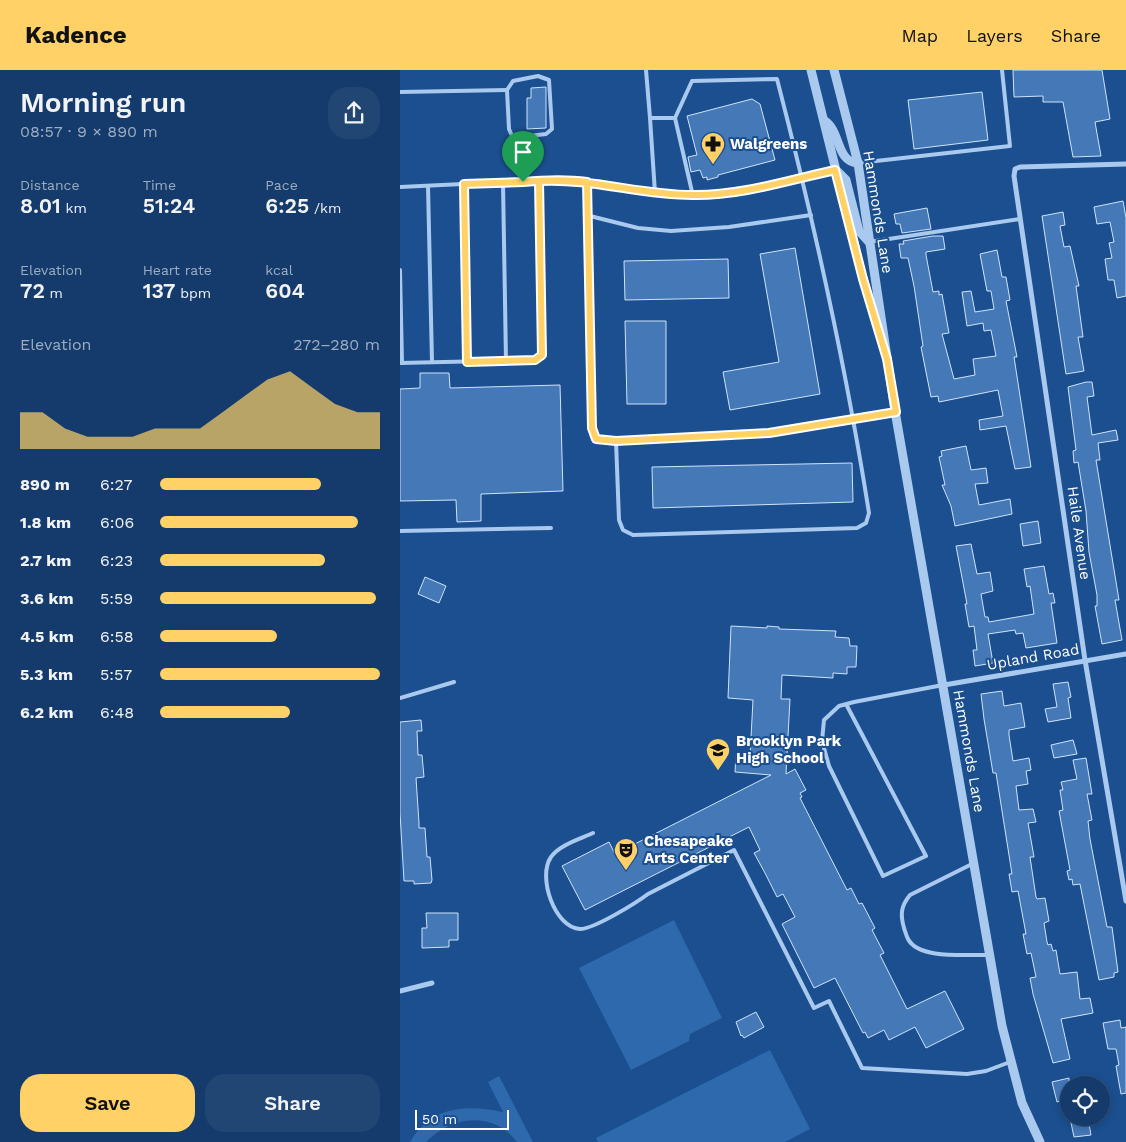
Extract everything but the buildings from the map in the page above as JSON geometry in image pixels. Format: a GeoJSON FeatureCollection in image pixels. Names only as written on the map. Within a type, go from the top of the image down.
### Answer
{"type":"FeatureCollection","features":[{"type":"Feature","properties":{"kind":"street","name":"Hammonds Lane"},"geometry":{"type":"LineString","coordinates":[[811,70],[863,279],[887,359]]}},
{"type":"Feature","properties":{"kind":"street","name":"Hammonds Lane"},"geometry":{"type":"LineString","coordinates":[[834,70],[858,163],[887,359],[1010,1062],[1022,1103],[1040,1142]]}},
{"type":"Feature","properties":{"kind":"street"},"geometry":{"type":"LineString","coordinates":[[825,121],[832,126],[844,156],[852,162],[858,163]]}},
{"type":"Feature","properties":{"kind":"street","name":"Haile Avenue"},"geometry":{"type":"LineString","coordinates":[[1126,164],[1020,167],[1015,169],[1014,176],[1085,660],[1126,901]]}},
{"type":"Feature","properties":{"kind":"street"},"geometry":{"type":"LineString","coordinates":[[835,170],[846,180],[859,231],[870,242]]}},
{"type":"Feature","properties":{"kind":"street","name":"Upland Road"},"geometry":{"type":"LineString","coordinates":[[944,685],[1126,654]]}},
{"type":"Feature","properties":{"kind":"street"},"geometry":{"type":"LineString","coordinates":[[400,991],[432,983]]}},
{"type":"Feature","properties":{"kind":"lane"},"geometry":{"type":"LineString","coordinates":[[538,70],[538,76]]}},
{"type":"Feature","properties":{"kind":"lane"},"geometry":{"type":"LineString","coordinates":[[646,70],[655,194]]}},
{"type":"Feature","properties":{"kind":"lane"},"geometry":{"type":"LineString","coordinates":[[858,163],[1010,146],[1002,70]]}},
{"type":"Feature","properties":{"kind":"lane"},"geometry":{"type":"LineString","coordinates":[[538,76],[550,80],[552,129],[546,134],[513,138],[509,129],[507,90],[513,80],[538,76]]}},
{"type":"Feature","properties":{"kind":"lane"},"geometry":{"type":"LineString","coordinates":[[616,441],[619,520],[623,530],[633,535],[856,528],[866,523],[869,513],[854,419],[811,215],[777,79],[692,81],[675,118],[693,196]]}},
{"type":"Feature","properties":{"kind":"lane"},"geometry":{"type":"LineString","coordinates":[[400,92],[507,90]]}},
{"type":"Feature","properties":{"kind":"lane"},"geometry":{"type":"LineString","coordinates":[[650,118],[675,118]]}},
{"type":"Feature","properties":{"kind":"lane"},"geometry":{"type":"LineString","coordinates":[[522,137],[523,182]]}},
{"type":"Feature","properties":{"kind":"lane"},"geometry":{"type":"LineString","coordinates":[[400,187],[566,179],[655,194],[693,196],[727,193],[835,170]]}},
{"type":"Feature","properties":{"kind":"lane"},"geometry":{"type":"LineString","coordinates":[[400,270],[401,363],[535,360],[542,355],[539,181]]}},
{"type":"Feature","properties":{"kind":"lane"},"geometry":{"type":"LineString","coordinates":[[587,182],[586,216],[592,428],[596,439],[616,441],[769,433],[896,412]]}},
{"type":"Feature","properties":{"kind":"lane"},"geometry":{"type":"LineString","coordinates":[[503,183],[506,361]]}},
{"type":"Feature","properties":{"kind":"lane"},"geometry":{"type":"LineString","coordinates":[[464,184],[467,362]]}},
{"type":"Feature","properties":{"kind":"lane"},"geometry":{"type":"LineString","coordinates":[[428,186],[432,362]]}},
{"type":"Feature","properties":{"kind":"lane"},"geometry":{"type":"LineString","coordinates":[[586,216],[638,228],[671,231],[729,227],[811,215]]}},
{"type":"Feature","properties":{"kind":"lane"},"geometry":{"type":"LineString","coordinates":[[870,242],[1020,219]]}},
{"type":"Feature","properties":{"kind":"lane"},"geometry":{"type":"LineString","coordinates":[[400,531],[551,528]]}},
{"type":"Feature","properties":{"kind":"lane"},"geometry":{"type":"LineString","coordinates":[[400,698],[454,682]]}},
{"type":"Feature","properties":{"kind":"lane"},"geometry":{"type":"LineString","coordinates":[[846,704],[926,856],[883,876],[825,755],[822,731],[824,720],[834,710],[846,704],[944,685]]}},
{"type":"Feature","properties":{"kind":"lane"},"geometry":{"type":"LineString","coordinates":[[594,833],[560,849],[547,862],[545,882],[547,892],[563,920],[568,925],[580,929],[589,927],[636,904],[648,894],[734,850],[814,1008],[829,1001],[862,1068],[967,1074],[986,1071],[1010,1062]]}},
{"type":"Feature","properties":{"kind":"lane"},"geometry":{"type":"LineString","coordinates":[[974,863],[910,895],[903,903],[901,911],[902,920],[908,939],[924,952],[990,955]]}},
{"type":"Feature","properties":{"kind":"shaded area"},"geometry":{"type":"Polygon","coordinates":[[[674,920],[722,1018],[690,1034],[689,1041],[631,1070],[579,968],[674,920]]]}},
{"type":"Feature","properties":{"kind":"shaded area"},"geometry":{"type":"Polygon","coordinates":[[[770,1050],[810,1129],[785,1142],[598,1142],[596,1138],[770,1050]]]}},
{"type":"Feature","properties":{"kind":"shaded area"},"geometry":{"type":"Polygon","coordinates":[[[499,1076],[533,1142],[517,1142],[496,1125],[472,1120],[459,1122],[447,1127],[436,1133],[426,1142],[410,1142],[428,1121],[450,1110],[476,1108],[503,1112],[488,1082],[499,1076]]]}},
{"type":"Feature","properties":{"kind":"place","name":"Walgreens"},"geometry":{"type":"Point","coordinates":[713,165]}},
{"type":"Feature","properties":{"kind":"place","name":"Brooklyn Park High School"},"geometry":{"type":"Point","coordinates":[718,771]}},
{"type":"Feature","properties":{"kind":"place","name":"Chesapeake Arts Center"},"geometry":{"type":"Point","coordinates":[626,871]}},
{"type":"Feature","properties":{"kind":"route"},"geometry":{"type":"LineString","coordinates":[[523,182],[464,184],[467,362],[535,360],[542,355],[539,181],[566,179],[587,182],[606,185],[658,194],[693,196],[727,193],[835,170],[863,279],[887,359],[896,412],[769,433],[616,441],[596,439],[592,428],[586,216],[587,182],[566,179],[523,182]]}}]}
